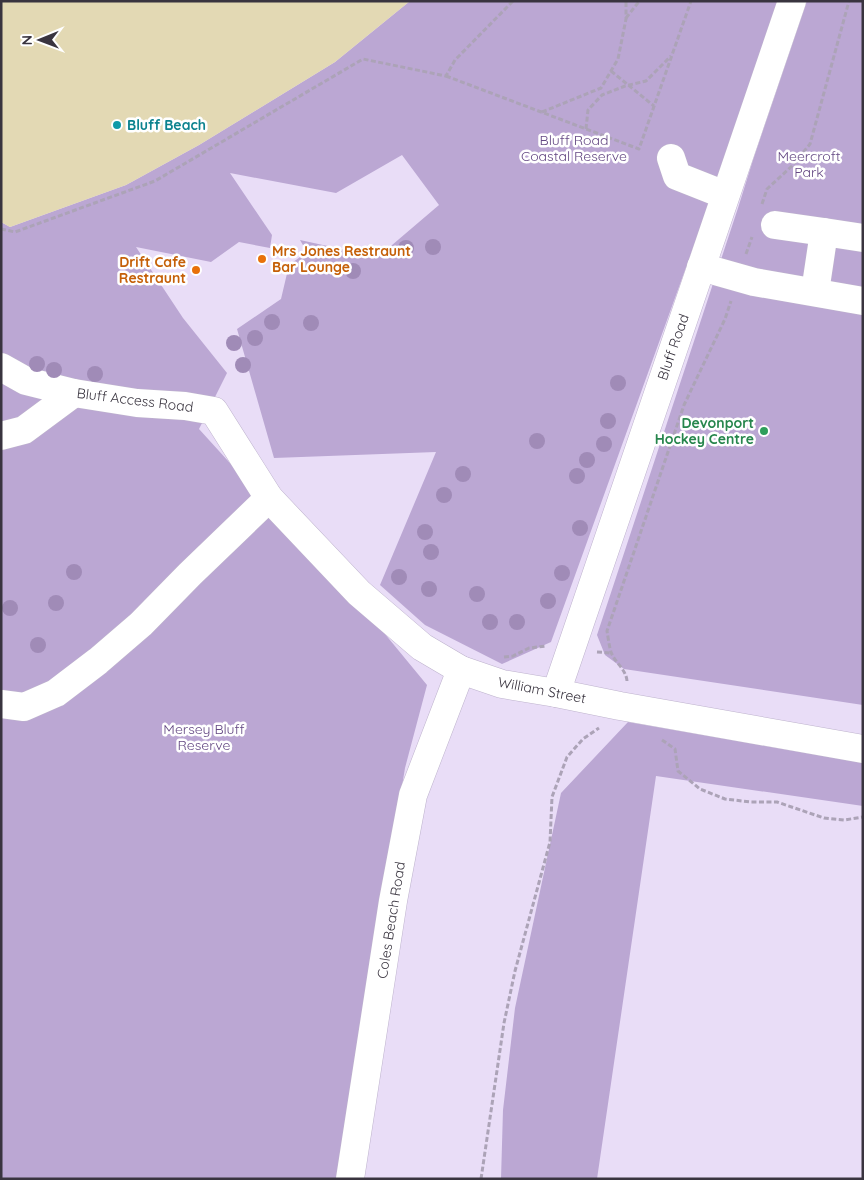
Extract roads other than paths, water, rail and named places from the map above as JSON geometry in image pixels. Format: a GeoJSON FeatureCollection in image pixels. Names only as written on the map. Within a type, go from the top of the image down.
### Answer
{"type":"FeatureCollection","features":[{"type":"Feature","properties":{"kind":"street","name":"Bluff Road"},"geometry":{"type":"LineString","coordinates":[[556,693],[792,1]]}},
{"type":"Feature","properties":{"kind":"street"},"geometry":{"type":"LineString","coordinates":[[671,158],[677,176],[725,195]]}},
{"type":"Feature","properties":{"kind":"street"},"geometry":{"type":"LineString","coordinates":[[763,222],[863,238]]}},
{"type":"Feature","properties":{"kind":"street"},"geometry":{"type":"LineString","coordinates":[[815,292],[824,232]]}},
{"type":"Feature","properties":{"kind":"street"},"geometry":{"type":"LineString","coordinates":[[700,267],[754,282],[863,300]]}},
{"type":"Feature","properties":{"kind":"street","name":"Bluff Access Road"},"geometry":{"type":"LineString","coordinates":[[1,367],[26,381],[74,394],[214,411]]}},
{"type":"Feature","properties":{"kind":"street"},"geometry":{"type":"LineString","coordinates":[[1,436],[24,430],[74,394]]}},
{"type":"Feature","properties":{"kind":"street","name":"William Street"},"geometry":{"type":"LineString","coordinates":[[214,411],[269,498],[359,593],[422,647],[461,670],[502,684],[863,749]]}},
{"type":"Feature","properties":{"kind":"street"},"geometry":{"type":"LineString","coordinates":[[1,704],[24,707],[48,697],[98,661],[141,624],[269,498]]}},
{"type":"Feature","properties":{"kind":"street","name":"Coles Beach Road"},"geometry":{"type":"LineString","coordinates":[[350,1179],[393,901],[412,795],[461,670]]}},
{"type":"Feature","properties":{"kind":"place","name":"Bluff Beach"},"geometry":{"type":"Point","coordinates":[117,125]}},
{"type":"Feature","properties":{"kind":"place","name":"Mrs Jones Restraunt Bar Lounge"},"geometry":{"type":"Point","coordinates":[262,259]}},
{"type":"Feature","properties":{"kind":"place","name":"Drift Cafe Restraunt"},"geometry":{"type":"Point","coordinates":[196,270]}},
{"type":"Feature","properties":{"kind":"place","name":"Devonport Hockey Centre"},"geometry":{"type":"Point","coordinates":[764,431]}},
{"type":"Feature","properties":{"kind":"park label","name":"Bluff Road Coastal Reserve"},"geometry":{"type":"Point","coordinates":[574,148]}},
{"type":"Feature","properties":{"kind":"park label","name":"Meercroft Park"},"geometry":{"type":"Point","coordinates":[809,164]}},
{"type":"Feature","properties":{"kind":"park label","name":"Mersey Bluff Reserve"},"geometry":{"type":"Point","coordinates":[204,738]}}]}
